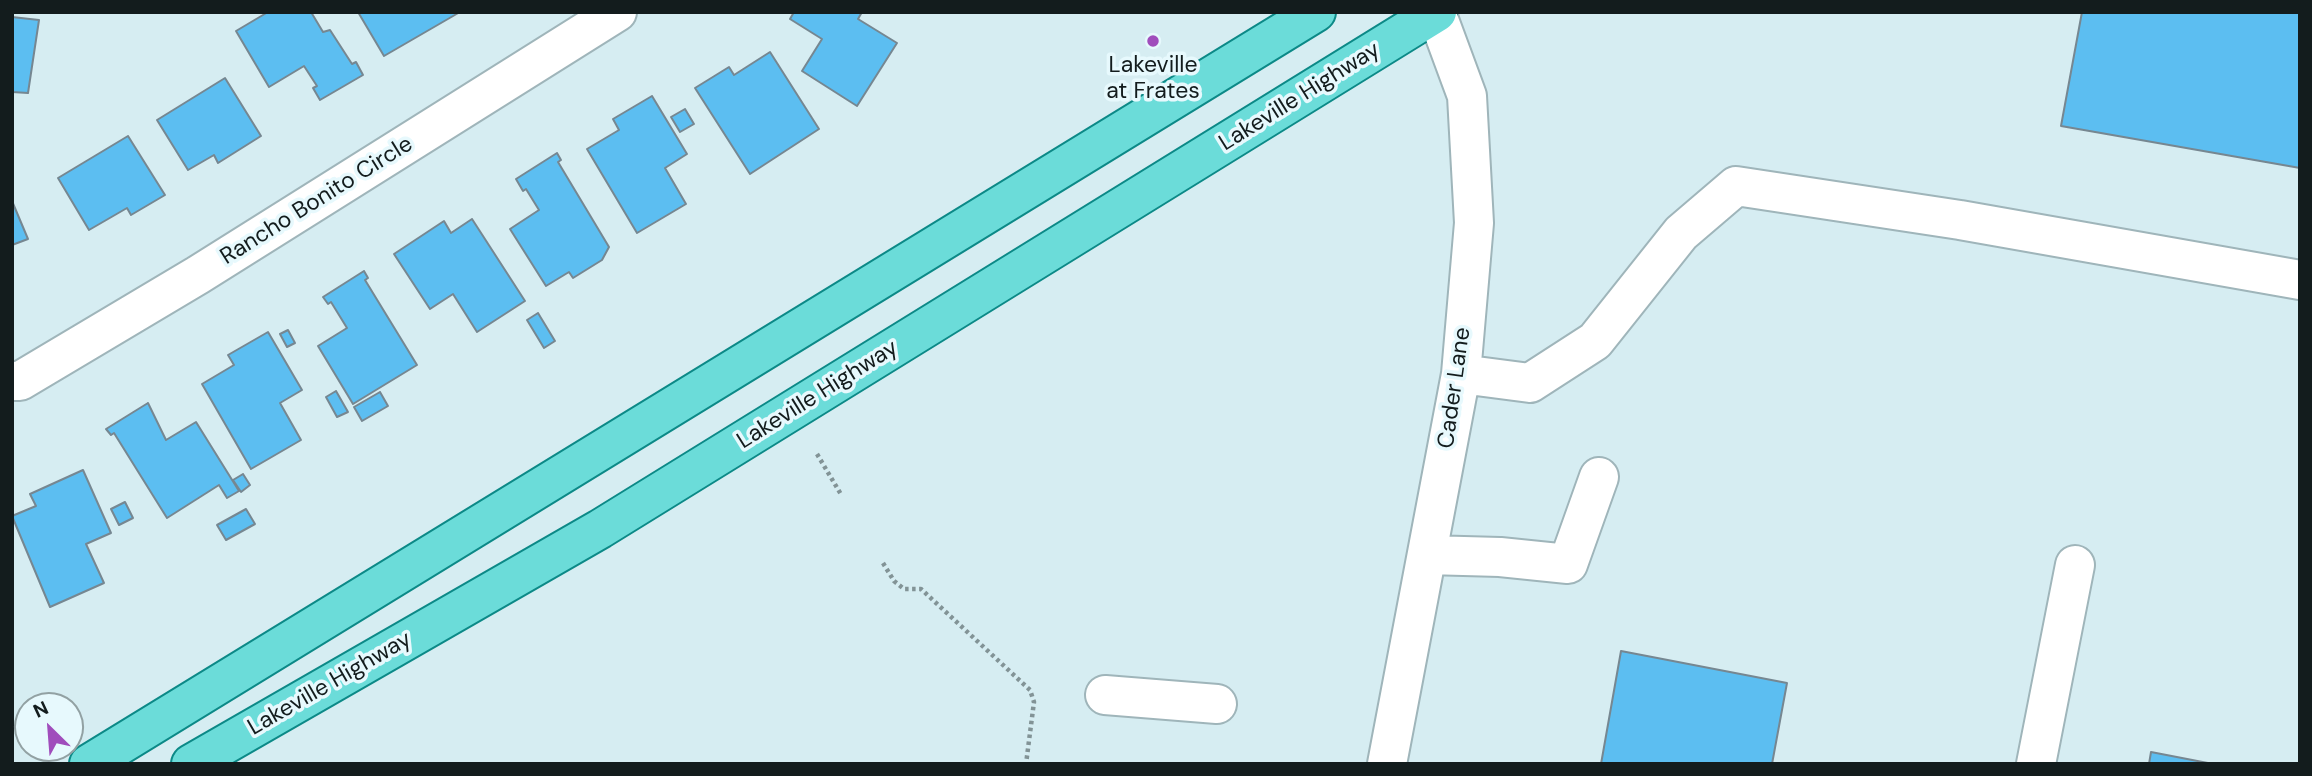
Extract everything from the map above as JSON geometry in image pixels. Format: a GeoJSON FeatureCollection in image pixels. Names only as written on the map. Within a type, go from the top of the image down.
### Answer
{"type":"FeatureCollection","features":[{"type":"Feature","properties":{"kind":"main road"},"geometry":{"type":"LineString","coordinates":[[89,764],[1316,12]]}},
{"type":"Feature","properties":{"kind":"main road","name":"Lakeville Highway"},"geometry":{"type":"LineString","coordinates":[[191,764],[600,529],[1436,13]]}},
{"type":"Feature","properties":{"kind":"street","name":"Rancho Bonito Circle"},"geometry":{"type":"LineString","coordinates":[[12,381],[20,381],[198,275],[617,12]]}},
{"type":"Feature","properties":{"kind":"street","name":"Cader Lane"},"geometry":{"type":"LineString","coordinates":[[1387,764],[1461,374],[1474,223],[1467,96],[1436,13]]}},
{"type":"Feature","properties":{"kind":"street"},"geometry":{"type":"LineString","coordinates":[[1461,374],[1530,383],[1595,341],[1681,233],[1736,186],[1960,219],[2300,280]]}},
{"type":"Feature","properties":{"kind":"street"},"geometry":{"type":"LineString","coordinates":[[1427,555],[1500,557],[1568,564],[1599,477]]}},
{"type":"Feature","properties":{"kind":"street"},"geometry":{"type":"LineString","coordinates":[[2036,764],[2075,565]]}},
{"type":"Feature","properties":{"kind":"street"},"geometry":{"type":"LineString","coordinates":[[1105,695],[1217,704]]}},
{"type":"Feature","properties":{"kind":"path"},"geometry":{"type":"LineString","coordinates":[[817,454],[842,495]]}},
{"type":"Feature","properties":{"kind":"path"},"geometry":{"type":"LineString","coordinates":[[883,563],[894,581],[904,589],[921,589],[1030,690],[1034,702],[1026,764]]}},
{"type":"Feature","properties":{"kind":"building"},"geometry":{"type":"Polygon","coordinates":[[[268,12],[311,12],[323,32],[330,30],[352,64],[356,62],[363,75],[320,100],[313,88],[317,86],[304,66],[269,87],[236,31],[268,12]]]}},
{"type":"Feature","properties":{"kind":"building"},"geometry":{"type":"Polygon","coordinates":[[[358,12],[460,12],[384,56],[358,12]]]}},
{"type":"Feature","properties":{"kind":"building"},"geometry":{"type":"Polygon","coordinates":[[[794,12],[862,12],[858,19],[897,43],[857,106],[802,71],[822,39],[790,19],[794,12]]]}},
{"type":"Feature","properties":{"kind":"building"},"geometry":{"type":"Polygon","coordinates":[[[2082,12],[2300,12],[2300,168],[2061,126],[2082,12]]]}},
{"type":"Feature","properties":{"kind":"building"},"geometry":{"type":"Polygon","coordinates":[[[12,17],[39,20],[28,93],[12,92],[12,17]]]}},
{"type":"Feature","properties":{"kind":"building"},"geometry":{"type":"Polygon","coordinates":[[[770,52],[819,129],[750,174],[695,88],[729,67],[734,75],[770,52]]]}},
{"type":"Feature","properties":{"kind":"building"},"geometry":{"type":"Polygon","coordinates":[[[225,78],[261,136],[218,163],[214,155],[188,170],[157,120],[225,78]]]}},
{"type":"Feature","properties":{"kind":"building"},"geometry":{"type":"Polygon","coordinates":[[[652,96],[687,154],[665,168],[686,204],[637,233],[587,149],[619,130],[613,119],[652,96]]]}},
{"type":"Feature","properties":{"kind":"building"},"geometry":{"type":"Polygon","coordinates":[[[685,109],[694,124],[680,132],[671,117],[685,109]]]}},
{"type":"Feature","properties":{"kind":"building"},"geometry":{"type":"Polygon","coordinates":[[[128,136],[165,195],[131,215],[127,208],[89,230],[58,178],[128,136]]]}},
{"type":"Feature","properties":{"kind":"building"},"geometry":{"type":"Polygon","coordinates":[[[557,153],[561,160],[558,162],[609,247],[602,260],[573,278],[569,272],[546,286],[510,229],[539,210],[516,179],[557,153]]]}},
{"type":"Feature","properties":{"kind":"building"},"geometry":{"type":"Polygon","coordinates":[[[12,201],[28,239],[12,245],[12,201]]]}},
{"type":"Feature","properties":{"kind":"building"},"geometry":{"type":"Polygon","coordinates":[[[472,219],[525,301],[477,332],[453,294],[430,309],[394,254],[444,221],[451,233],[472,219]]]}},
{"type":"Feature","properties":{"kind":"building"},"geometry":{"type":"Polygon","coordinates":[[[364,271],[368,278],[365,280],[417,365],[353,404],[318,346],[347,328],[331,302],[328,304],[323,297],[364,271]]]}},
{"type":"Feature","properties":{"kind":"building"},"geometry":{"type":"Polygon","coordinates":[[[538,313],[555,341],[544,348],[527,320],[538,313]]]}},
{"type":"Feature","properties":{"kind":"building"},"geometry":{"type":"Polygon","coordinates":[[[288,330],[295,343],[287,347],[280,334],[288,330]]]}},
{"type":"Feature","properties":{"kind":"building"},"geometry":{"type":"Polygon","coordinates":[[[268,332],[302,390],[280,403],[301,440],[251,469],[202,384],[234,365],[228,355],[268,332]]]}},
{"type":"Feature","properties":{"kind":"building"},"geometry":{"type":"Polygon","coordinates":[[[336,391],[348,412],[337,417],[326,397],[336,391]]]}},
{"type":"Feature","properties":{"kind":"building"},"geometry":{"type":"Polygon","coordinates":[[[380,392],[388,406],[362,421],[354,407],[380,392]]]}},
{"type":"Feature","properties":{"kind":"building"},"geometry":{"type":"Polygon","coordinates":[[[148,403],[166,440],[196,422],[239,491],[227,498],[219,485],[167,518],[114,433],[111,435],[106,429],[148,403]]]}},
{"type":"Feature","properties":{"kind":"building"},"geometry":{"type":"Polygon","coordinates":[[[83,470],[111,533],[86,544],[104,583],[50,607],[12,516],[36,506],[30,494],[83,470]]]}},
{"type":"Feature","properties":{"kind":"building"},"geometry":{"type":"Polygon","coordinates":[[[243,474],[250,485],[241,492],[233,480],[243,474]]]}},
{"type":"Feature","properties":{"kind":"building"},"geometry":{"type":"Polygon","coordinates":[[[125,502],[133,518],[119,525],[111,509],[125,502]]]}},
{"type":"Feature","properties":{"kind":"building"},"geometry":{"type":"Polygon","coordinates":[[[246,509],[255,524],[226,540],[217,525],[246,509]]]}},
{"type":"Feature","properties":{"kind":"building"},"geometry":{"type":"Polygon","coordinates":[[[1621,651],[1787,683],[1772,764],[1601,764],[1621,651]]]}},
{"type":"Feature","properties":{"kind":"building"},"geometry":{"type":"Polygon","coordinates":[[[2151,752],[2213,764],[2149,764],[2151,752]]]}},
{"type":"Feature","properties":{"kind":"place","name":"Lakeville at Frates"},"geometry":{"type":"Point","coordinates":[1153,41]}}]}
